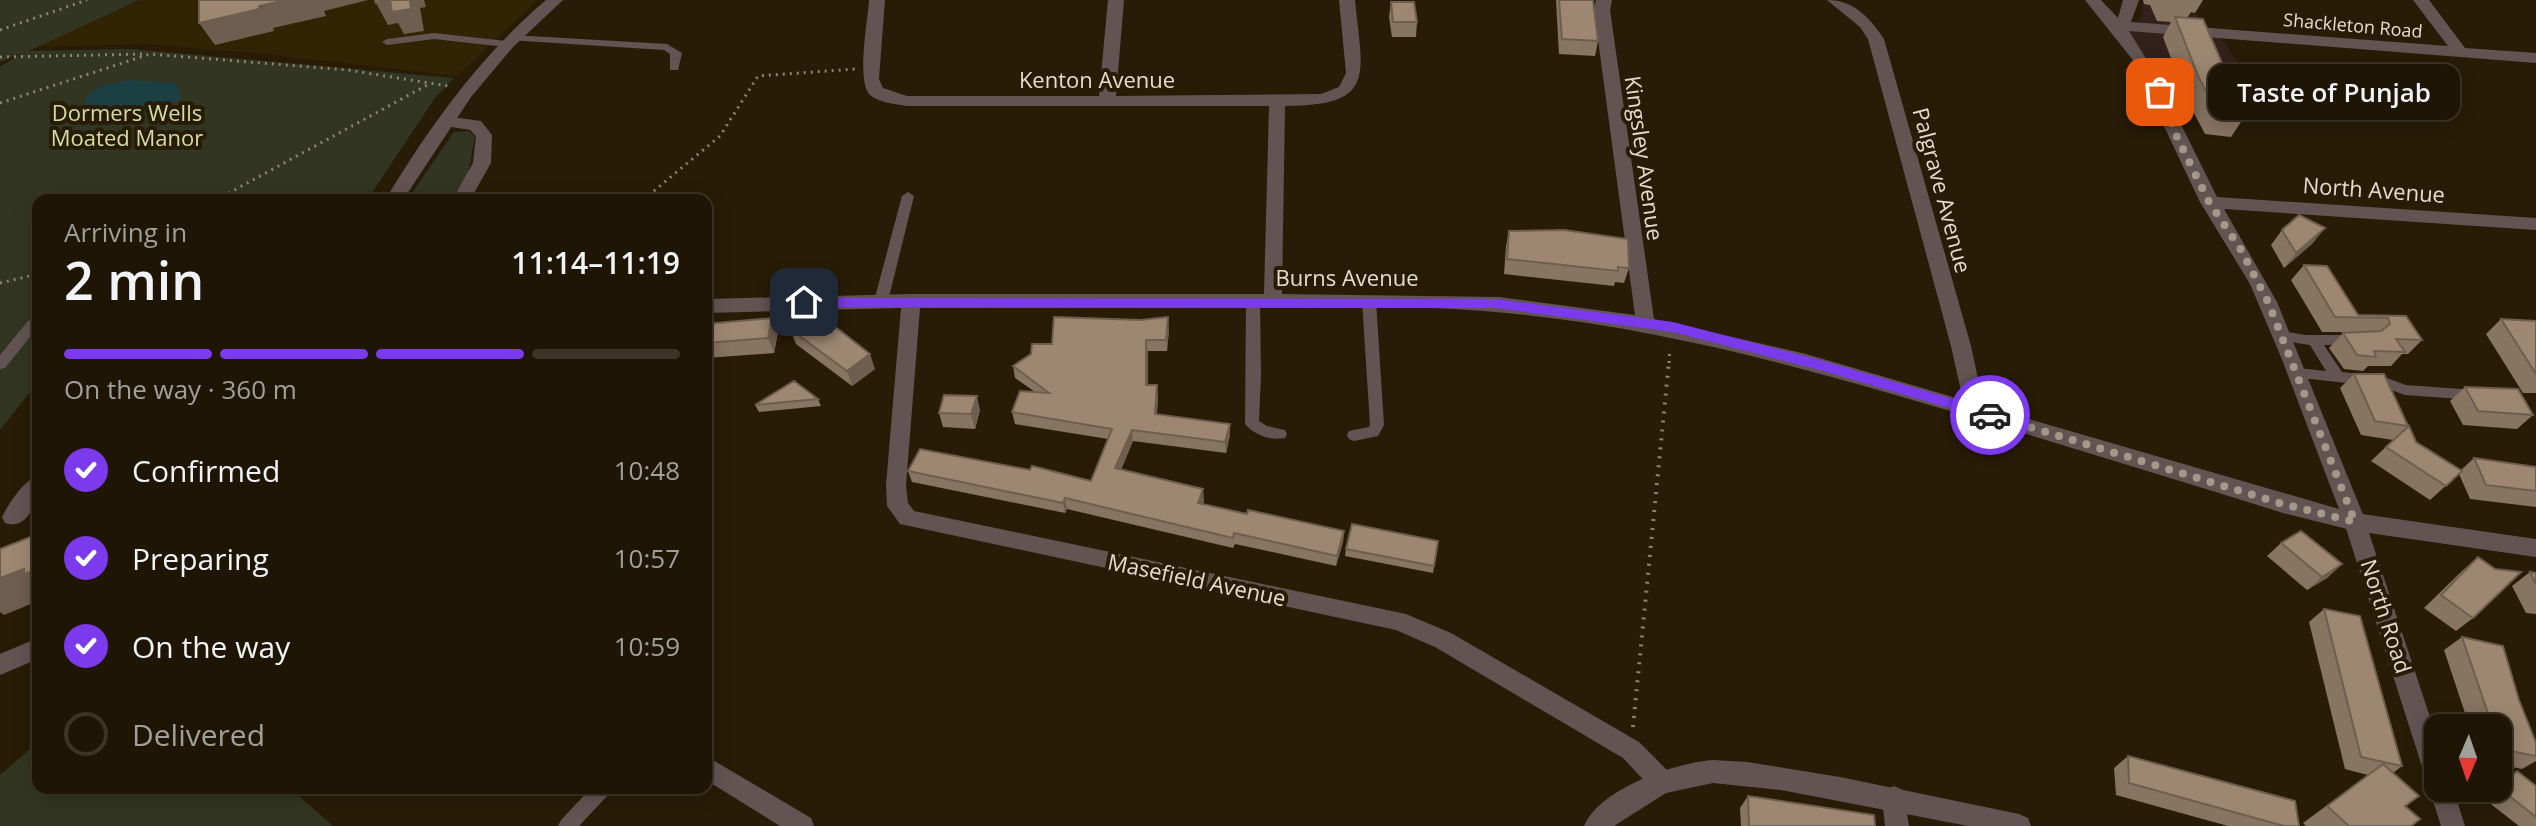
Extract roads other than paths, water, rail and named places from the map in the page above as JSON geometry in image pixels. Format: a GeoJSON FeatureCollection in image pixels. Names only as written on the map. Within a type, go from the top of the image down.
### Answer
{"type":"FeatureCollection","features":[{"type":"Feature","properties":{"kind":"street"},"geometry":{"type":"LineString","coordinates":[[398,194],[474,81],[509,41],[555,0]]}},
{"type":"Feature","properties":{"kind":"street","name":"Kenton Avenue"},"geometry":{"type":"LineString","coordinates":[[877,0],[871,73],[876,91],[907,101],[1277,101],[1334,97],[1351,86],[1354,73],[1347,0]]}},
{"type":"Feature","properties":{"kind":"street"},"geometry":{"type":"LineString","coordinates":[[1107,101],[1116,0]]}},
{"type":"Feature","properties":{"kind":"street","name":"Kingsley Avenue"},"geometry":{"type":"LineString","coordinates":[[1604,0],[1602,10],[1645,322]]}},
{"type":"Feature","properties":{"kind":"street","name":"Palgrave Avenue"},"geometry":{"type":"LineString","coordinates":[[1835,0],[1866,24],[1876,39],[1961,346],[1975,411]]}},
{"type":"Feature","properties":{"kind":"street","name":"North Road"},"geometry":{"type":"LineString","coordinates":[[2093,0],[2120,26],[2140,56],[2160,92],[2177,137],[2209,202],[2240,248],[2282,336],[2355,522],[2424,735]]}},
{"type":"Feature","properties":{"kind":"street"},"geometry":{"type":"LineString","coordinates":[[2120,26],[2128,15],[2131,0]]}},
{"type":"Feature","properties":{"kind":"street"},"geometry":{"type":"LineString","coordinates":[[2421,0],[2462,54]]}},
{"type":"Feature","properties":{"kind":"street","name":"Shackleton Road"},"geometry":{"type":"LineString","coordinates":[[2120,26],[2536,58]]}},
{"type":"Feature","properties":{"kind":"street"},"geometry":{"type":"LineString","coordinates":[[1273,301],[1277,101]]}},
{"type":"Feature","properties":{"kind":"street"},"geometry":{"type":"LineString","coordinates":[[445,121],[475,125],[484,135],[482,163],[464,194]]}},
{"type":"Feature","properties":{"kind":"street","name":"North Avenue"},"geometry":{"type":"LineString","coordinates":[[2209,202],[2536,224]]}},
{"type":"Feature","properties":{"kind":"street","name":"Burns Avenue"},"geometry":{"type":"LineString","coordinates":[[712,306],[881,301],[1496,303],[1645,322],[1820,365],[2283,504],[2355,522],[2536,548]]}},
{"type":"Feature","properties":{"kind":"street","name":"Masefield Avenue"},"geometry":{"type":"LineString","coordinates":[[911,301],[896,485],[898,506],[908,518],[919,523],[1398,621],[1443,640],[1631,750],[1663,783]]}},
{"type":"Feature","properties":{"kind":"street"},"geometry":{"type":"LineString","coordinates":[[13,517],[32,492]]}},
{"type":"Feature","properties":{"kind":"street"},"geometry":{"type":"LineString","coordinates":[[0,665],[32,651]]}},
{"type":"Feature","properties":{"kind":"street"},"geometry":{"type":"LineString","coordinates":[[712,771],[802,826]]}},
{"type":"Feature","properties":{"kind":"street"},"geometry":{"type":"LineString","coordinates":[[1596,826],[1629,800],[1663,783],[1680,776],[1719,771],[1788,779],[1894,798],[2019,826]]}},
{"type":"Feature","properties":{"kind":"street"},"geometry":{"type":"LineString","coordinates":[[1894,798],[1897,826]]}},
{"type":"Feature","properties":{"kind":"street"},"geometry":{"type":"LineString","coordinates":[[2445,802],[2453,826]]}},
{"type":"Feature","properties":{"kind":"lane"},"geometry":{"type":"LineString","coordinates":[[387,42],[434,36],[667,47],[676,53],[674,68]]}},
{"type":"Feature","properties":{"kind":"lane"},"geometry":{"type":"LineString","coordinates":[[881,301],[908,196]]}},
{"type":"Feature","properties":{"kind":"lane"},"geometry":{"type":"LineString","coordinates":[[1253,301],[1252,424],[1264,431],[1280,434]]}},
{"type":"Feature","properties":{"kind":"lane"},"geometry":{"type":"LineString","coordinates":[[1354,435],[1373,432],[1377,425],[1369,301]]}},
{"type":"Feature","properties":{"kind":"lane"},"geometry":{"type":"LineString","coordinates":[[0,364],[32,325]]}},
{"type":"Feature","properties":{"kind":"lane"},"geometry":{"type":"LineString","coordinates":[[2282,336],[2314,340],[2367,338]]}},
{"type":"Feature","properties":{"kind":"lane"},"geometry":{"type":"LineString","coordinates":[[2314,340],[2338,378]]}},
{"type":"Feature","properties":{"kind":"lane"},"geometry":{"type":"LineString","coordinates":[[2297,373],[2384,382],[2405,390],[2480,395]]}},
{"type":"Feature","properties":{"kind":"lane"},"geometry":{"type":"LineString","coordinates":[[567,826],[597,794]]}},
{"type":"Feature","properties":{"kind":"water"},"geometry":{"type":"Polygon","coordinates":[[[129,80],[176,83],[181,99],[145,113],[111,113],[84,108],[87,96],[103,85],[129,80]]]}},
{"type":"Feature","properties":{"kind":"place","name":"Taste of Punjab"},"geometry":{"type":"Point","coordinates":[2160,92]}},
{"type":"Feature","properties":{"kind":"park label","name":"Dormers Wells Moated Manor"},"geometry":{"type":"Point","coordinates":[127,124]}}]}
